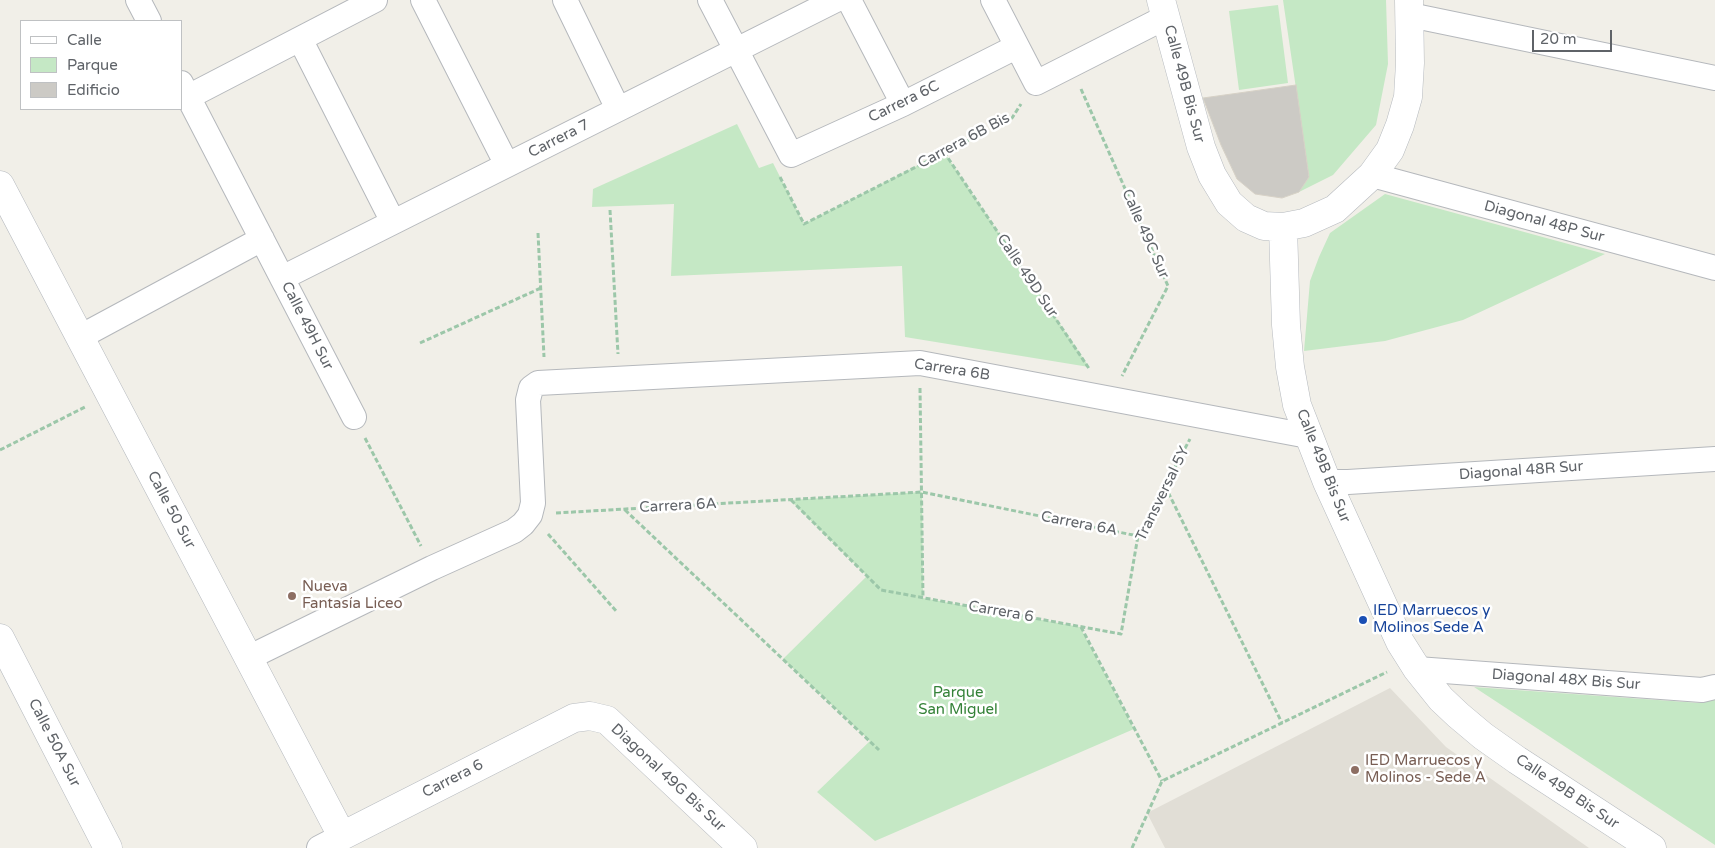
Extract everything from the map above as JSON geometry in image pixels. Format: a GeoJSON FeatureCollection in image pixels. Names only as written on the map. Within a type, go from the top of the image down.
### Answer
{"type":"FeatureCollection","features":[{"type":"Feature","properties":{"kind":"street"},"geometry":{"type":"LineString","coordinates":[[138,0],[148,20]]}},
{"type":"Feature","properties":{"kind":"street"},"geometry":{"type":"LineString","coordinates":[[185,90],[300,39],[375,0]]}},
{"type":"Feature","properties":{"kind":"street"},"geometry":{"type":"LineString","coordinates":[[423,0],[508,165]]}},
{"type":"Feature","properties":{"kind":"street"},"geometry":{"type":"LineString","coordinates":[[565,0],[618,110]]}},
{"type":"Feature","properties":{"kind":"street"},"geometry":{"type":"LineString","coordinates":[[710,0],[791,155]]}},
{"type":"Feature","properties":{"kind":"street","name":"Carrera 7"},"geometry":{"type":"LineString","coordinates":[[282,278],[836,0]]}},
{"type":"Feature","properties":{"kind":"street"},"geometry":{"type":"LineString","coordinates":[[849,0],[903,104]]}},
{"type":"Feature","properties":{"kind":"street"},"geometry":{"type":"LineString","coordinates":[[993,0],[1036,82],[1071,65],[1163,8]]}},
{"type":"Feature","properties":{"kind":"street"},"geometry":{"type":"LineString","coordinates":[[1283,227],[1304,223],[1334,209],[1372,175],[1390,150],[1400,126],[1408,97],[1410,63],[1409,7],[1715,78]]}},
{"type":"Feature","properties":{"kind":"street","name":"Calle 49B Bis Sur"},"geometry":{"type":"LineString","coordinates":[[1163,8],[1201,146],[1212,175],[1229,204],[1246,218],[1264,226],[1283,227],[1286,325],[1290,366],[1298,405],[1308,436],[1327,482],[1400,642],[1417,669],[1441,699],[1483,736],[1652,848]]}},
{"type":"Feature","properties":{"kind":"street"},"geometry":{"type":"LineString","coordinates":[[300,39],[393,222]]}},
{"type":"Feature","properties":{"kind":"street","name":"Carrera 6C"},"geometry":{"type":"LineString","coordinates":[[791,155],[903,104],[1016,47]]}},
{"type":"Feature","properties":{"kind":"street","name":"Calle 49H Sur"},"geometry":{"type":"LineString","coordinates":[[185,90],[354,417]]}},
{"type":"Feature","properties":{"kind":"street","name":"Diagonal 48P Sur"},"geometry":{"type":"LineString","coordinates":[[1372,175],[1715,268]]}},
{"type":"Feature","properties":{"kind":"street","name":"Calle 50 Sur"},"geometry":{"type":"LineString","coordinates":[[0,185],[248,658],[330,842]]}},
{"type":"Feature","properties":{"kind":"street"},"geometry":{"type":"LineString","coordinates":[[80,337],[262,239]]}},
{"type":"Feature","properties":{"kind":"street","name":"Carrera 6B"},"geometry":{"type":"LineString","coordinates":[[538,385],[619,378],[920,363],[1308,436]]}},
{"type":"Feature","properties":{"kind":"street"},"geometry":{"type":"LineString","coordinates":[[248,658],[432,568],[514,531],[530,515],[534,503],[528,400],[538,385]]}},
{"type":"Feature","properties":{"kind":"street","name":"Diagonal 48R Sur"},"geometry":{"type":"LineString","coordinates":[[1327,482],[1358,482],[1715,459]]}},
{"type":"Feature","properties":{"kind":"street","name":"Calle 50A Sur"},"geometry":{"type":"LineString","coordinates":[[0,638],[108,848]]}},
{"type":"Feature","properties":{"kind":"street","name":"Diagonal 48X Bis Sur"},"geometry":{"type":"LineString","coordinates":[[1417,669],[1702,690],[1715,687]]}},
{"type":"Feature","properties":{"kind":"street","name":"Carrera 6"},"geometry":{"type":"LineString","coordinates":[[330,842],[574,718],[590,716]]}},
{"type":"Feature","properties":{"kind":"street","name":"Diagonal 49G Bis Sur"},"geometry":{"type":"LineString","coordinates":[[590,716],[607,720],[743,848]]}},
{"type":"Feature","properties":{"kind":"path","name":"Calle 49C Sur"},"geometry":{"type":"LineString","coordinates":[[1071,65],[1168,286],[1110,399]]}},
{"type":"Feature","properties":{"kind":"path","name":"Carrera 6B Bis"},"geometry":{"type":"LineString","coordinates":[[791,155],[773,163],[804,224],[1012,118],[1036,82]]}},
{"type":"Feature","properties":{"kind":"path","name":"Calle 49D Sur"},"geometry":{"type":"LineString","coordinates":[[944,152],[1110,399]]}},
{"type":"Feature","properties":{"kind":"path"},"geometry":{"type":"LineString","coordinates":[[610,210],[619,378]]}},
{"type":"Feature","properties":{"kind":"path"},"geometry":{"type":"LineString","coordinates":[[538,233],[541,288],[538,385]]}},
{"type":"Feature","properties":{"kind":"path"},"geometry":{"type":"LineString","coordinates":[[420,343],[541,288]]}},
{"type":"Feature","properties":{"kind":"path"},"geometry":{"type":"LineString","coordinates":[[920,363],[923,598]]}},
{"type":"Feature","properties":{"kind":"path"},"geometry":{"type":"LineString","coordinates":[[0,450],[110,394]]}},
{"type":"Feature","properties":{"kind":"path","name":"Transversal 5Y"},"geometry":{"type":"LineString","coordinates":[[1121,634],[1138,536],[1202,416]]}},
{"type":"Feature","properties":{"kind":"path"},"geometry":{"type":"LineString","coordinates":[[354,417],[432,568]]}},
{"type":"Feature","properties":{"kind":"path"},"geometry":{"type":"LineString","coordinates":[[1165,486],[1282,723]]}},
{"type":"Feature","properties":{"kind":"path","name":"Carrera 6A"},"geometry":{"type":"LineString","coordinates":[[530,515],[922,492],[1138,536]]}},
{"type":"Feature","properties":{"kind":"path","name":"Carrera 6"},"geometry":{"type":"LineString","coordinates":[[790,500],[880,590],[1121,634]]}},
{"type":"Feature","properties":{"kind":"path"},"geometry":{"type":"LineString","coordinates":[[625,509],[879,750]]}},
{"type":"Feature","properties":{"kind":"path"},"geometry":{"type":"LineString","coordinates":[[530,515],[617,612]]}},
{"type":"Feature","properties":{"kind":"path"},"geometry":{"type":"LineString","coordinates":[[1080,627],[1162,781]]}},
{"type":"Feature","properties":{"kind":"path"},"geometry":{"type":"LineString","coordinates":[[1132,848],[1162,781],[1388,672]]}},
{"type":"Feature","properties":{"kind":"shaded area","name":"IED Marruecos y Molinos - Sede A"},"geometry":{"type":"Polygon","coordinates":[[[1390,688],[1446,747],[1589,848],[1165,848],[1147,813],[1390,688]]]}},
{"type":"Feature","properties":{"kind":"green space"},"geometry":{"type":"Polygon","coordinates":[[[1283,0],[1386,0],[1388,64],[1376,125],[1333,175],[1299,192],[1309,177],[1283,0]]]}},
{"type":"Feature","properties":{"kind":"green space"},"geometry":{"type":"Polygon","coordinates":[[[1278,5],[1288,83],[1239,90],[1229,11],[1278,5]]]}},
{"type":"Feature","properties":{"kind":"green space"},"geometry":{"type":"Polygon","coordinates":[[[737,124],[759,168],[773,163],[804,224],[944,152],[1089,367],[905,337],[902,266],[671,276],[674,204],[592,207],[593,189],[737,124]]]}},
{"type":"Feature","properties":{"kind":"green space"},"geometry":{"type":"Polygon","coordinates":[[[1385,194],[1605,254],[1463,320],[1385,341],[1304,351],[1310,281],[1330,233],[1385,194]]]}},
{"type":"Feature","properties":{"kind":"green space","name":"Parque San Miguel"},"geometry":{"type":"Polygon","coordinates":[[[922,492],[923,598],[1080,627],[1134,729],[875,841],[817,792],[870,741],[783,659],[867,576],[790,500],[922,492]]]}},
{"type":"Feature","properties":{"kind":"green space"},"geometry":{"type":"Polygon","coordinates":[[[1474,687],[1700,703],[1715,698],[1715,845],[1474,687]]]}},
{"type":"Feature","properties":{"kind":"building"},"geometry":{"type":"Polygon","coordinates":[[[1296,85],[1309,177],[1299,192],[1282,198],[1255,194],[1237,179],[1221,145],[1203,98],[1296,85]]]}},
{"type":"Feature","properties":{"kind":"place","name":"Nueva Fantasía Liceo"},"geometry":{"type":"Point","coordinates":[292,596]}},
{"type":"Feature","properties":{"kind":"place","name":"IED Marruecos y Molinos Sede A"},"geometry":{"type":"Point","coordinates":[1363,620]}},
{"type":"Feature","properties":{"kind":"place","name":"IED Marruecos y Molinos - Sede A"},"geometry":{"type":"Point","coordinates":[1355,770]}}]}
